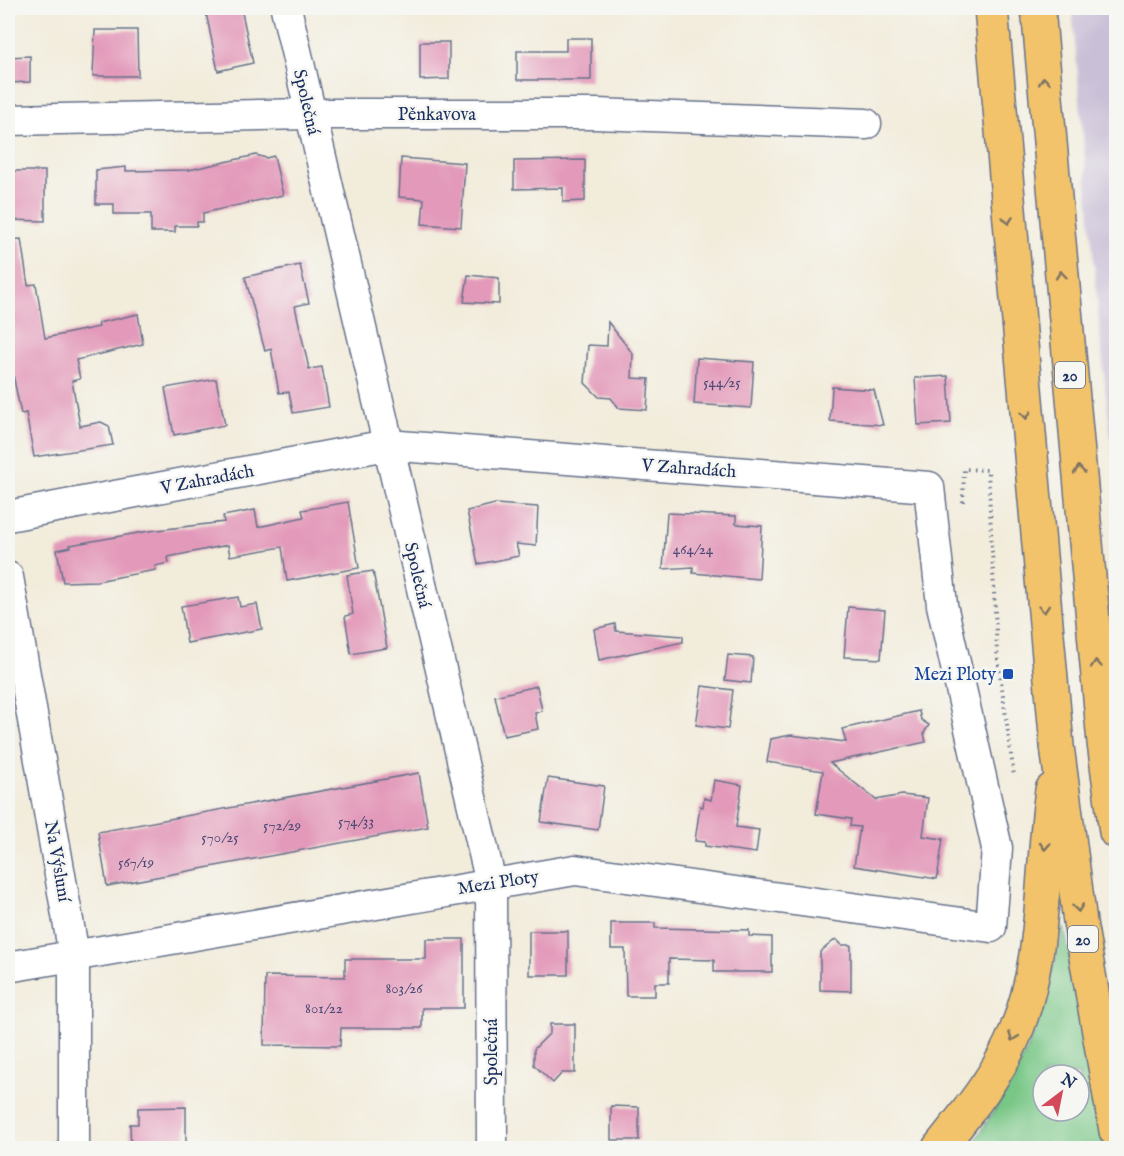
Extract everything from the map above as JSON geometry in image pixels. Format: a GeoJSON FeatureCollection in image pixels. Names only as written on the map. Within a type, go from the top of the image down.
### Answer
{"type":"FeatureCollection","features":[{"type":"Feature","properties":{"kind":"highway","name":"20"},"geometry":{"type":"LineString","coordinates":[[991,8],[1058,746],[1080,922],[1116,1131]]}},
{"type":"Feature","properties":{"kind":"highway","name":"20"},"geometry":{"type":"LineString","coordinates":[[1038,8],[1104,743],[1116,832]]}},
{"type":"Feature","properties":{"kind":"highway"},"geometry":{"type":"LineString","coordinates":[[939,1149],[984,1089],[1001,1061],[1011,1042],[1029,990],[1043,904],[1045,837],[1058,746]]}},
{"type":"Feature","properties":{"kind":"street","name":"Společná"},"geometry":{"type":"LineString","coordinates":[[286,8],[491,883],[492,1149]]}},
{"type":"Feature","properties":{"kind":"street","name":"Pěnkavova"},"geometry":{"type":"LineString","coordinates":[[8,120],[309,114],[596,114],[866,124]]}},
{"type":"Feature","properties":{"kind":"street","name":"V Zahradách"},"geometry":{"type":"LineString","coordinates":[[8,516],[387,445],[929,487],[942,605],[997,848],[991,927]]}},
{"type":"Feature","properties":{"kind":"street","name":"Na Výsluní"},"geometry":{"type":"LineString","coordinates":[[8,577],[74,955],[74,1149]]}},
{"type":"Feature","properties":{"kind":"street","name":"Mezi Ploty"},"geometry":{"type":"LineString","coordinates":[[8,968],[576,870],[991,927]]}},
{"type":"Feature","properties":{"kind":"path"},"geometry":{"type":"LineString","coordinates":[[962,510],[964,469],[988,470],[997,651],[1014,780]]}},
{"type":"Feature","properties":{"kind":"shaded area"},"geometry":{"type":"Polygon","coordinates":[[[1072,8],[1116,8],[1116,486],[1101,346],[1072,8]]]}},
{"type":"Feature","properties":{"kind":"green space"},"geometry":{"type":"Polygon","coordinates":[[[1064,926],[1089,1063],[1031,1063],[1031,1123],[1091,1123],[1091,1072],[1105,1148],[971,1148],[1014,1078],[1039,1022],[1064,926]]]}},
{"type":"Feature","properties":{"kind":"building"},"geometry":{"type":"Polygon","coordinates":[[[205,8],[241,8],[253,63],[218,71],[205,8]]]}},
{"type":"Feature","properties":{"kind":"building"},"geometry":{"type":"Polygon","coordinates":[[[95,30],[137,30],[138,76],[93,76],[95,30]]]}},
{"type":"Feature","properties":{"kind":"building"},"geometry":{"type":"Polygon","coordinates":[[[566,38],[591,38],[591,80],[517,80],[517,51],[566,51],[566,38]]]}},
{"type":"Feature","properties":{"kind":"building"},"geometry":{"type":"Polygon","coordinates":[[[420,42],[449,42],[449,79],[420,80],[420,42]]]}},
{"type":"Feature","properties":{"kind":"building"},"geometry":{"type":"Polygon","coordinates":[[[30,56],[30,82],[8,83],[8,57],[30,56]]]}},
{"type":"Feature","properties":{"kind":"building"},"geometry":{"type":"Polygon","coordinates":[[[256,155],[266,158],[274,156],[283,195],[203,213],[203,222],[197,222],[197,226],[175,226],[175,232],[151,232],[151,214],[114,214],[114,204],[96,204],[96,170],[126,167],[126,171],[189,170],[256,155]]]}},
{"type":"Feature","properties":{"kind":"building"},"geometry":{"type":"Polygon","coordinates":[[[401,158],[465,163],[461,227],[422,224],[424,199],[399,197],[401,158]]]}},
{"type":"Feature","properties":{"kind":"building"},"geometry":{"type":"Polygon","coordinates":[[[585,160],[585,201],[563,202],[563,188],[514,189],[514,161],[585,160]]]}},
{"type":"Feature","properties":{"kind":"building"},"geometry":{"type":"Polygon","coordinates":[[[8,171],[45,171],[45,221],[8,220],[8,171]]]}},
{"type":"Feature","properties":{"kind":"building"},"geometry":{"type":"Polygon","coordinates":[[[21,239],[28,285],[36,284],[45,338],[99,327],[98,323],[138,314],[143,344],[76,360],[80,379],[72,381],[80,426],[101,422],[109,426],[113,445],[34,457],[26,413],[21,414],[8,350],[8,240],[21,239]]]}},
{"type":"Feature","properties":{"kind":"building"},"geometry":{"type":"Polygon","coordinates":[[[300,265],[309,303],[295,306],[309,369],[322,367],[329,407],[293,413],[289,392],[279,393],[271,349],[265,351],[245,277],[300,265]]]}},
{"type":"Feature","properties":{"kind":"building"},"geometry":{"type":"Polygon","coordinates":[[[468,275],[499,278],[499,304],[464,302],[468,275]]]}},
{"type":"Feature","properties":{"kind":"building"},"geometry":{"type":"Polygon","coordinates":[[[608,322],[633,354],[632,378],[649,379],[647,410],[619,408],[611,398],[599,397],[585,383],[588,345],[607,346],[608,322]]]}},
{"type":"Feature","properties":{"kind":"building"},"geometry":{"type":"Polygon","coordinates":[[[697,358],[754,362],[751,408],[694,404],[697,358]]]}},
{"type":"Feature","properties":{"kind":"building"},"geometry":{"type":"Polygon","coordinates":[[[948,376],[951,423],[918,425],[915,378],[948,376]]]}},
{"type":"Feature","properties":{"kind":"building"},"geometry":{"type":"Polygon","coordinates":[[[216,379],[225,425],[174,435],[165,388],[216,379]]]}},
{"type":"Feature","properties":{"kind":"building"},"geometry":{"type":"Polygon","coordinates":[[[832,387],[874,390],[883,425],[830,421],[832,387]]]}},
{"type":"Feature","properties":{"kind":"building"},"geometry":{"type":"Polygon","coordinates":[[[348,502],[359,568],[287,581],[282,547],[230,556],[228,545],[168,557],[169,563],[155,566],[156,570],[97,581],[63,582],[57,550],[71,547],[70,545],[149,531],[224,522],[223,516],[255,510],[258,527],[304,517],[302,510],[348,502]]]}},
{"type":"Feature","properties":{"kind":"building"},"geometry":{"type":"Polygon","coordinates":[[[495,504],[538,507],[536,546],[516,544],[519,556],[478,564],[467,511],[495,504]]]}},
{"type":"Feature","properties":{"kind":"building"},"geometry":{"type":"Polygon","coordinates":[[[667,513],[736,516],[736,524],[762,526],[759,579],[693,573],[693,567],[663,569],[667,513]]]}},
{"type":"Feature","properties":{"kind":"building"},"geometry":{"type":"Polygon","coordinates":[[[373,571],[387,648],[351,654],[345,616],[353,614],[347,575],[373,571]]]}},
{"type":"Feature","properties":{"kind":"building"},"geometry":{"type":"Polygon","coordinates":[[[238,597],[240,607],[257,604],[262,629],[187,643],[181,606],[238,597]]]}},
{"type":"Feature","properties":{"kind":"building"},"geometry":{"type":"Polygon","coordinates":[[[848,607],[885,610],[881,659],[844,657],[848,607]]]}},
{"type":"Feature","properties":{"kind":"building"},"geometry":{"type":"Polygon","coordinates":[[[615,624],[616,631],[683,636],[683,642],[599,660],[594,629],[615,624]]]}},
{"type":"Feature","properties":{"kind":"building"},"geometry":{"type":"Polygon","coordinates":[[[728,655],[753,657],[751,683],[725,680],[728,655]]]}},
{"type":"Feature","properties":{"kind":"building"},"geometry":{"type":"Polygon","coordinates":[[[537,686],[542,711],[535,713],[538,729],[504,736],[495,696],[537,686]]]}},
{"type":"Feature","properties":{"kind":"building"},"geometry":{"type":"Polygon","coordinates":[[[702,686],[733,690],[728,729],[696,725],[702,686]]]}},
{"type":"Feature","properties":{"kind":"building"},"geometry":{"type":"Polygon","coordinates":[[[919,711],[921,720],[929,725],[924,733],[926,742],[830,763],[876,800],[902,795],[928,798],[923,836],[943,839],[937,879],[854,866],[860,827],[850,826],[851,819],[816,814],[823,771],[767,762],[771,739],[791,735],[846,742],[842,729],[919,711]]]}},
{"type":"Feature","properties":{"kind":"building"},"geometry":{"type":"Polygon","coordinates":[[[419,773],[428,827],[107,886],[98,832],[419,773]]]}},
{"type":"Feature","properties":{"kind":"building"},"geometry":{"type":"Polygon","coordinates":[[[548,778],[604,786],[598,830],[541,822],[548,778]]]}},
{"type":"Feature","properties":{"kind":"building"},"geometry":{"type":"Polygon","coordinates":[[[714,780],[742,785],[736,827],[759,830],[756,853],[705,846],[705,842],[695,841],[700,806],[703,807],[704,798],[711,800],[714,780]]]}},
{"type":"Feature","properties":{"kind":"building"},"geometry":{"type":"Polygon","coordinates":[[[611,923],[655,923],[655,928],[749,930],[749,936],[772,937],[772,972],[714,972],[714,960],[669,959],[669,983],[655,983],[655,996],[626,996],[625,949],[611,949],[611,923]]]}},
{"type":"Feature","properties":{"kind":"building"},"geometry":{"type":"Polygon","coordinates":[[[529,931],[568,931],[568,975],[529,975],[529,931]]]}},
{"type":"Feature","properties":{"kind":"building"},"geometry":{"type":"Polygon","coordinates":[[[426,939],[464,939],[464,1008],[422,1008],[422,1028],[341,1028],[340,1046],[264,1045],[265,976],[345,977],[345,959],[426,959],[426,939]]]}},
{"type":"Feature","properties":{"kind":"building"},"geometry":{"type":"Polygon","coordinates":[[[836,939],[842,945],[851,945],[851,991],[820,990],[820,952],[836,939]]]}},
{"type":"Feature","properties":{"kind":"building"},"geometry":{"type":"Polygon","coordinates":[[[550,1024],[575,1024],[575,1073],[562,1073],[553,1083],[534,1065],[534,1049],[550,1033],[550,1024]]]}},
{"type":"Feature","properties":{"kind":"building"},"geometry":{"type":"Polygon","coordinates":[[[611,1106],[639,1107],[639,1140],[611,1140],[611,1106]]]}},
{"type":"Feature","properties":{"kind":"building"},"geometry":{"type":"Polygon","coordinates":[[[186,1107],[186,1149],[131,1149],[130,1124],[138,1124],[138,1108],[186,1107]]]}},
{"type":"Feature","properties":{"kind":"place","name":"Mezi Ploty"},"geometry":{"type":"Point","coordinates":[1008,674]}}]}
